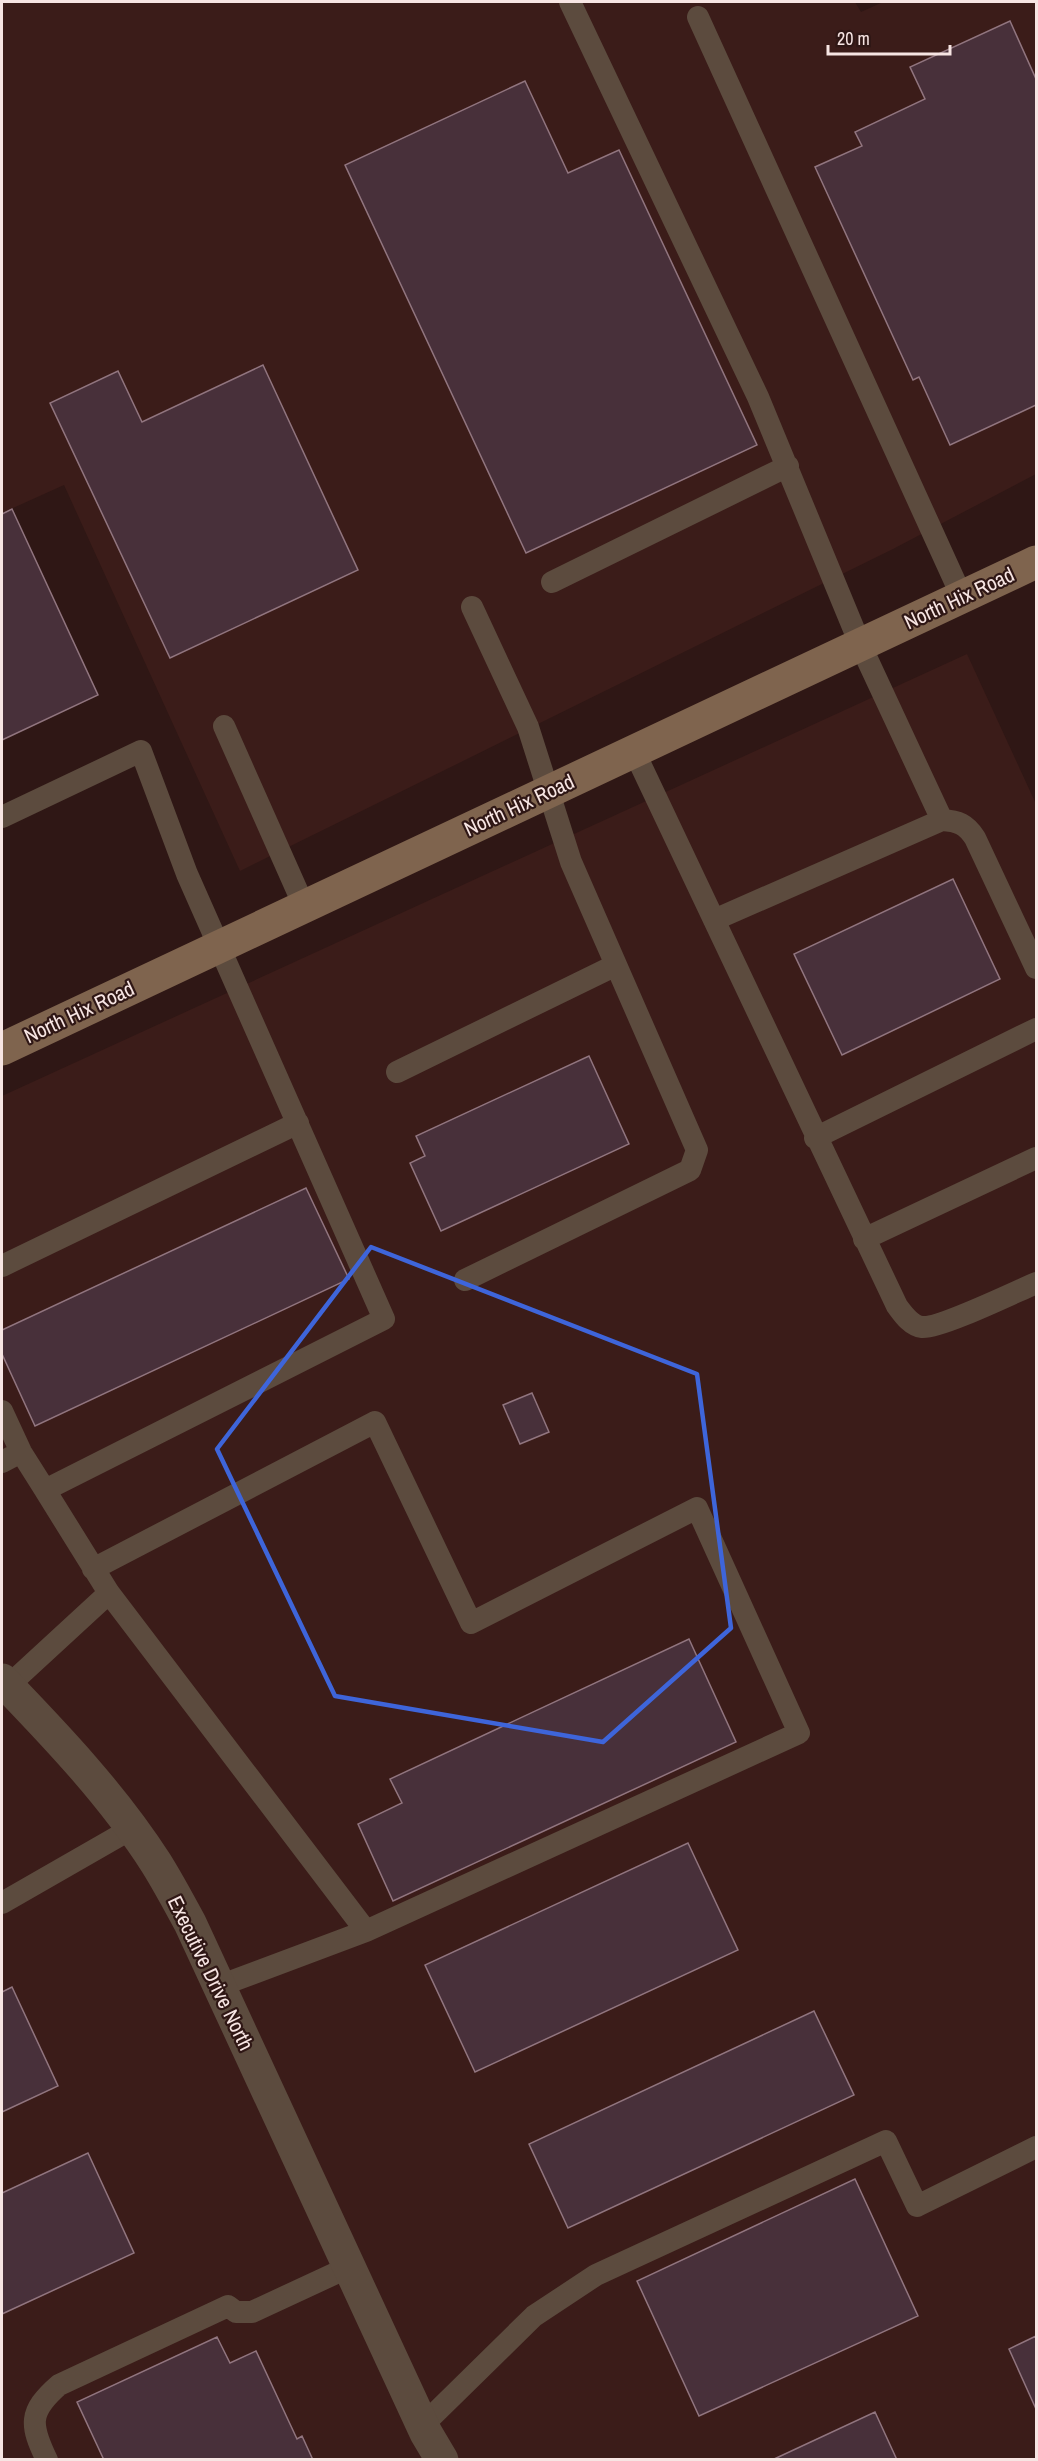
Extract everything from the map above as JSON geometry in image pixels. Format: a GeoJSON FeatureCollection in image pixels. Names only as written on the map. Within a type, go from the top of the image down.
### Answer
{"type":"FeatureCollection","features":[{"type":"Feature","properties":{"kind":"street","name":"North Hix Road"},"geometry":{"type":"LineString","coordinates":[[2,1049],[1036,562]]}},
{"type":"Feature","properties":{"kind":"street","name":"Executive Drive North"},"geometry":{"type":"LineString","coordinates":[[5,1683],[57,1738],[131,1829],[156,1863],[190,1923],[423,2424],[442,2460]]}},
{"type":"Feature","properties":{"kind":"lane"},"geometry":{"type":"LineString","coordinates":[[570,2],[758,397],[860,644],[942,820]]}},
{"type":"Feature","properties":{"kind":"lane"},"geometry":{"type":"LineString","coordinates":[[698,17],[963,597]]}},
{"type":"Feature","properties":{"kind":"lane"},"geometry":{"type":"LineString","coordinates":[[552,582],[788,466]]}},
{"type":"Feature","properties":{"kind":"lane"},"geometry":{"type":"LineString","coordinates":[[465,1280],[690,1170],[697,1150],[571,862],[528,727],[472,608]]}},
{"type":"Feature","properties":{"kind":"lane"},"geometry":{"type":"LineString","coordinates":[[224,726],[304,906]]}},
{"type":"Feature","properties":{"kind":"lane"},"geometry":{"type":"LineString","coordinates":[[2,817],[141,751],[187,874],[384,1319],[45,1490]]}},
{"type":"Feature","properties":{"kind":"lane"},"geometry":{"type":"LineString","coordinates":[[634,752],[815,1138],[897,1306],[916,1326],[923,1328],[942,1323],[1036,1283]]}},
{"type":"Feature","properties":{"kind":"lane"},"geometry":{"type":"LineString","coordinates":[[714,920],[942,820],[962,823],[969,827],[1036,968]]}},
{"type":"Feature","properties":{"kind":"lane"},"geometry":{"type":"LineString","coordinates":[[397,1072],[616,965]]}},
{"type":"Feature","properties":{"kind":"lane"},"geometry":{"type":"LineString","coordinates":[[815,1138],[1036,1029]]}},
{"type":"Feature","properties":{"kind":"lane"},"geometry":{"type":"LineString","coordinates":[[2,1266],[298,1123]]}},
{"type":"Feature","properties":{"kind":"lane"},"geometry":{"type":"LineString","coordinates":[[864,1239],[1036,1158]]}},
{"type":"Feature","properties":{"kind":"lane"},"geometry":{"type":"LineString","coordinates":[[2,1411],[11,1457],[45,1490],[109,1593],[366,1931]]}},
{"type":"Feature","properties":{"kind":"lane"},"geometry":{"type":"LineString","coordinates":[[93,1569],[375,1422],[471,1623],[697,1508],[799,1733],[366,1931],[219,1986]]}},
{"type":"Feature","properties":{"kind":"lane"},"geometry":{"type":"LineString","coordinates":[[5,1683],[109,1593]]}},
{"type":"Feature","properties":{"kind":"lane"},"geometry":{"type":"LineString","coordinates":[[2,1903],[131,1829]]}},
{"type":"Feature","properties":{"kind":"lane"},"geometry":{"type":"LineString","coordinates":[[423,2424],[534,2316],[597,2275],[886,2141],[916,2206],[1036,2147]]}},
{"type":"Feature","properties":{"kind":"lane"},"geometry":{"type":"LineString","coordinates":[[47,2460],[35,2434],[36,2416],[40,2404],[59,2385],[228,2306],[237,2312],[252,2312],[350,2267]]}},
{"type":"Feature","properties":{"kind":"highlighted area"},"geometry":{"type":"Polygon","coordinates":[[[371,1247],[697,1374],[731,1628],[603,1742],[335,1696],[217,1449],[371,1247]]]}},
{"type":"Feature","properties":{"kind":"shaded area"},"geometry":{"type":"Polygon","coordinates":[[[2,2],[855,2],[861,12],[883,2],[1036,2],[1036,474],[893,549],[240,871],[64,485],[2,513],[2,2]]]}},
{"type":"Feature","properties":{"kind":"shaded area"},"geometry":{"type":"Polygon","coordinates":[[[967,654],[1036,804],[1036,2459],[2,2459],[2,1096],[967,654]]]}},
{"type":"Feature","properties":{"kind":"building"},"geometry":{"type":"Polygon","coordinates":[[[1010,21],[1036,79],[1036,405],[950,445],[919,377],[913,380],[815,167],[862,146],[855,132],[925,99],[910,67],[1010,21]]]}},
{"type":"Feature","properties":{"kind":"building"},"geometry":{"type":"Polygon","coordinates":[[[525,81],[568,173],[619,150],[757,445],[526,553],[345,165],[525,81]]]}},
{"type":"Feature","properties":{"kind":"building"},"geometry":{"type":"Polygon","coordinates":[[[263,365],[358,570],[170,658],[50,403],[118,371],[142,422],[263,365]]]}},
{"type":"Feature","properties":{"kind":"building"},"geometry":{"type":"Polygon","coordinates":[[[12,509],[98,695],[2,740],[2,514],[12,509]]]}},
{"type":"Feature","properties":{"kind":"building"},"geometry":{"type":"Polygon","coordinates":[[[953,879],[1000,979],[842,1055],[794,954],[953,879]]]}},
{"type":"Feature","properties":{"kind":"building"},"geometry":{"type":"Polygon","coordinates":[[[589,1056],[629,1144],[441,1231],[410,1163],[425,1156],[416,1136],[589,1056]]]}},
{"type":"Feature","properties":{"kind":"building"},"geometry":{"type":"Polygon","coordinates":[[[306,1188],[349,1279],[35,1426],[2,1354],[2,1330],[306,1188]]]}},
{"type":"Feature","properties":{"kind":"building"},"geometry":{"type":"Polygon","coordinates":[[[532,1393],[549,1432],[520,1444],[503,1405],[532,1393]]]}},
{"type":"Feature","properties":{"kind":"building"},"geometry":{"type":"Polygon","coordinates":[[[689,1639],[736,1742],[393,1901],[358,1824],[402,1803],[390,1779],[689,1639]]]}},
{"type":"Feature","properties":{"kind":"building"},"geometry":{"type":"Polygon","coordinates":[[[688,1843],[738,1950],[475,2072],[425,1965],[688,1843]]]}},
{"type":"Feature","properties":{"kind":"building"},"geometry":{"type":"Polygon","coordinates":[[[12,1987],[58,2086],[2,2112],[2,1992],[12,1987]]]}},
{"type":"Feature","properties":{"kind":"building"},"geometry":{"type":"Polygon","coordinates":[[[814,2011],[854,2095],[568,2228],[529,2144],[814,2011]]]}},
{"type":"Feature","properties":{"kind":"building"},"geometry":{"type":"Polygon","coordinates":[[[88,2153],[134,2253],[2,2314],[2,2193],[88,2153]]]}},
{"type":"Feature","properties":{"kind":"building"},"geometry":{"type":"Polygon","coordinates":[[[855,2179],[918,2316],[699,2416],[637,2281],[855,2179]]]}},
{"type":"Feature","properties":{"kind":"building"},"geometry":{"type":"Polygon","coordinates":[[[1036,2336],[1036,2409],[1009,2349],[1036,2336]]]}},
{"type":"Feature","properties":{"kind":"building"},"geometry":{"type":"Polygon","coordinates":[[[217,2337],[230,2363],[256,2351],[297,2439],[302,2436],[313,2460],[104,2460],[77,2402],[217,2337]]]}},
{"type":"Feature","properties":{"kind":"building"},"geometry":{"type":"Polygon","coordinates":[[[875,2412],[897,2460],[772,2460],[875,2412]]]}}]}
